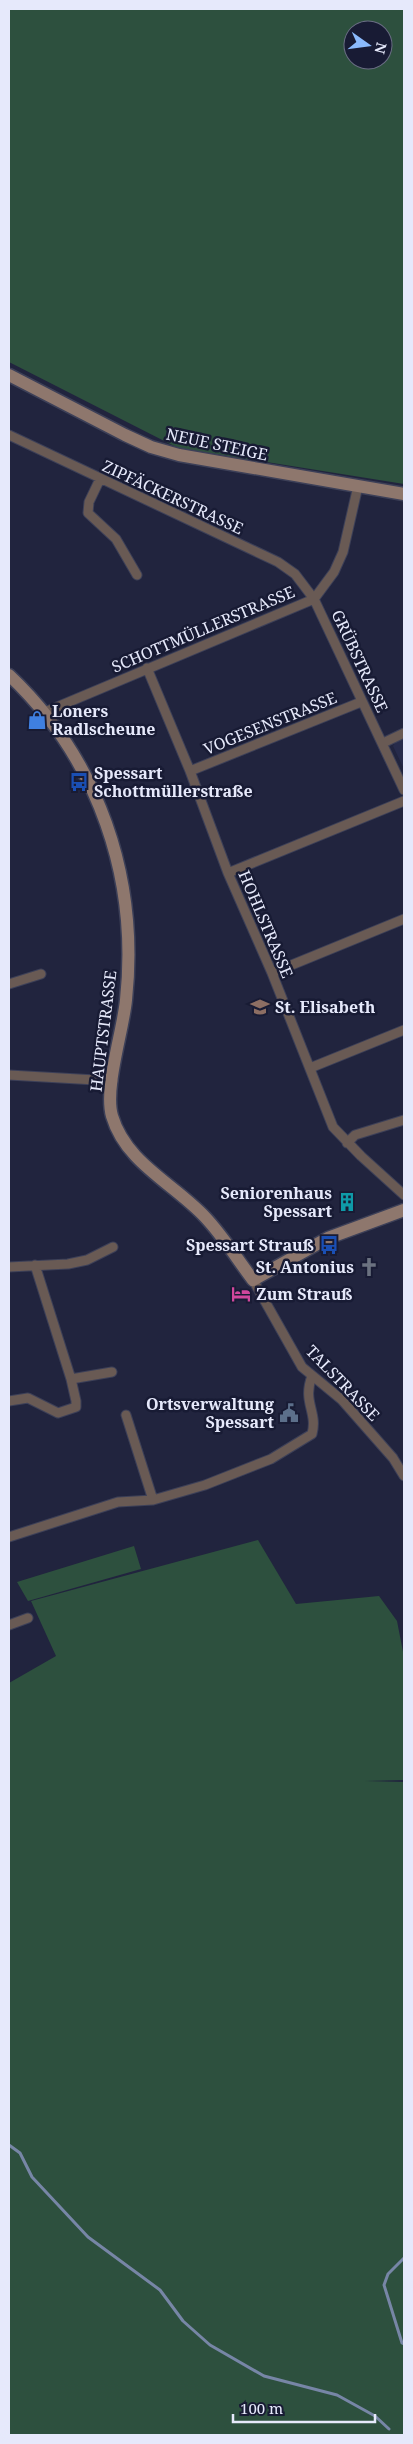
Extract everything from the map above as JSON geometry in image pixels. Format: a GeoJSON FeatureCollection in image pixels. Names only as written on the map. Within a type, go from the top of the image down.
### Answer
{"type":"FeatureCollection","features":[{"type":"Feature","properties":{"kind":"street","name":"NEUE STEIGE"},"geometry":{"type":"LineString","coordinates":[[9,375],[151,447],[179,455],[404,494]]}},
{"type":"Feature","properties":{"kind":"street","name":"ZIPFÄCKERSTRASSE"},"geometry":{"type":"LineString","coordinates":[[9,435],[278,562],[295,574],[314,599]]}},
{"type":"Feature","properties":{"kind":"street"},"geometry":{"type":"LineString","coordinates":[[100,479],[89,502],[88,513],[116,538],[137,575]]}},
{"type":"Feature","properties":{"kind":"street","name":"SCHOTTMÜLLERSTRASSE"},"geometry":{"type":"LineString","coordinates":[[45,712],[314,599],[334,572],[343,552],[358,486]]}},
{"type":"Feature","properties":{"kind":"street","name":"GRÜBSTRASSE"},"geometry":{"type":"LineString","coordinates":[[314,599],[404,790]]}},
{"type":"Feature","properties":{"kind":"street","name":"HOHLSTRASSE"},"geometry":{"type":"LineString","coordinates":[[147,668],[190,771],[228,873],[272,973],[333,1127],[404,1195]]}},
{"type":"Feature","properties":{"kind":"street","name":"HAUPTSTRASSE"},"geometry":{"type":"LineString","coordinates":[[11,681],[45,712],[70,746],[107,823],[120,864],[128,929],[127,968],[124,1018],[110,1094],[112,1114],[121,1139],[137,1159],[204,1216],[253,1280]]}},
{"type":"Feature","properties":{"kind":"street","name":"VOGESENSTRASSE"},"geometry":{"type":"LineString","coordinates":[[190,771],[361,702]]}},
{"type":"Feature","properties":{"kind":"street"},"geometry":{"type":"LineString","coordinates":[[383,743],[404,733]]}},
{"type":"Feature","properties":{"kind":"street"},"geometry":{"type":"LineString","coordinates":[[228,873],[404,801]]}},
{"type":"Feature","properties":{"kind":"street"},"geometry":{"type":"LineString","coordinates":[[272,973],[404,919]]}},
{"type":"Feature","properties":{"kind":"street"},"geometry":{"type":"LineString","coordinates":[[9,984],[41,974]]}},
{"type":"Feature","properties":{"kind":"street"},"geometry":{"type":"LineString","coordinates":[[310,1068],[404,1030]]}},
{"type":"Feature","properties":{"kind":"street"},"geometry":{"type":"LineString","coordinates":[[9,1075],[113,1081]]}},
{"type":"Feature","properties":{"kind":"street"},"geometry":{"type":"LineString","coordinates":[[347,1142],[355,1136],[404,1120]]}},
{"type":"Feature","properties":{"kind":"street"},"geometry":{"type":"LineString","coordinates":[[253,1280],[328,1238],[404,1210]]}},
{"type":"Feature","properties":{"kind":"street"},"geometry":{"type":"LineString","coordinates":[[9,1267],[68,1264],[87,1260],[114,1247]]}},
{"type":"Feature","properties":{"kind":"street"},"geometry":{"type":"LineString","coordinates":[[9,1401],[28,1398],[58,1413],[72,1410],[76,1407],[71,1379],[35,1265]]}},
{"type":"Feature","properties":{"kind":"street","name":"TALSTRASSE"},"geometry":{"type":"LineString","coordinates":[[253,1280],[297,1360],[312,1376],[342,1400],[393,1458],[404,1476]]}},
{"type":"Feature","properties":{"kind":"street"},"geometry":{"type":"LineString","coordinates":[[71,1379],[112,1372]]}},
{"type":"Feature","properties":{"kind":"street"},"geometry":{"type":"LineString","coordinates":[[9,1537],[118,1502],[153,1500],[205,1485],[271,1459],[312,1434],[315,1424],[308,1401],[307,1388],[312,1376]]}},
{"type":"Feature","properties":{"kind":"street"},"geometry":{"type":"LineString","coordinates":[[126,1414],[153,1500]]}},
{"type":"Feature","properties":{"kind":"street"},"geometry":{"type":"LineString","coordinates":[[9,1625],[28,1618]]}},
{"type":"Feature","properties":{"kind":"shaded area"},"geometry":{"type":"Polygon","coordinates":[[[404,738],[404,769],[393,746],[404,738]]]}},
{"type":"Feature","properties":{"kind":"green space"},"geometry":{"type":"Polygon","coordinates":[[[9,9],[404,9],[404,484],[178,448],[9,362],[9,9]]]}},
{"type":"Feature","properties":{"kind":"green space"},"geometry":{"type":"Polygon","coordinates":[[[258,1540],[296,1604],[379,1596],[397,1621],[404,1657],[404,1780],[365,1781],[404,1782],[404,2435],[9,2435],[9,1683],[56,1656],[31,1601],[258,1540]]]}},
{"type":"Feature","properties":{"kind":"green space"},"geometry":{"type":"Polygon","coordinates":[[[134,1546],[141,1569],[28,1601],[17,1582],[134,1546]]]}},
{"type":"Feature","properties":{"kind":"waterway"},"geometry":{"type":"LineString","coordinates":[[9,2145],[20,2153],[32,2177],[88,2237],[160,2290],[183,2321],[210,2345],[264,2376],[337,2395],[375,2416],[389,2429]]}},
{"type":"Feature","properties":{"kind":"waterway"},"geometry":{"type":"LineString","coordinates":[[404,2258],[388,2274],[384,2285],[402,2343],[404,2344]]}},
{"type":"Feature","properties":{"kind":"place","name":"Loners Radlscheune"},"geometry":{"type":"Point","coordinates":[37,720]}},
{"type":"Feature","properties":{"kind":"place","name":"Spessart Schottmüllerstraße"},"geometry":{"type":"Point","coordinates":[79,782]}},
{"type":"Feature","properties":{"kind":"place","name":"St. Elisabeth"},"geometry":{"type":"Point","coordinates":[260,1007]}},
{"type":"Feature","properties":{"kind":"place","name":"Seniorenhaus Spessart"},"geometry":{"type":"Point","coordinates":[347,1202]}},
{"type":"Feature","properties":{"kind":"place","name":"Spessart Strauß"},"geometry":{"type":"Point","coordinates":[329,1245]}},
{"type":"Feature","properties":{"kind":"place","name":"St. Antonius"},"geometry":{"type":"Point","coordinates":[369,1267]}},
{"type":"Feature","properties":{"kind":"place","name":"Zum Strauß"},"geometry":{"type":"Point","coordinates":[241,1294]}},
{"type":"Feature","properties":{"kind":"place","name":"Ortsverwaltung Spessart"},"geometry":{"type":"Point","coordinates":[289,1413]}}]}
